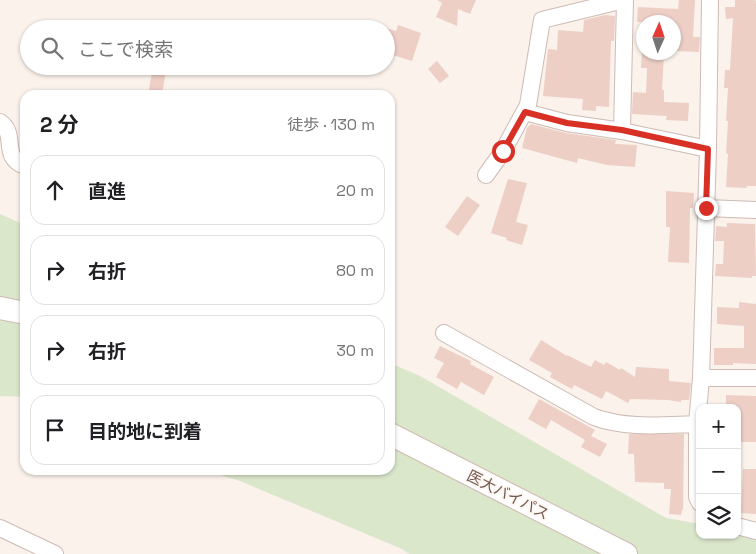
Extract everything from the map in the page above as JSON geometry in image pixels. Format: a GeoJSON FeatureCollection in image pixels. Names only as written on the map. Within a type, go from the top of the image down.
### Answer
{"type":"FeatureCollection","features":[{"type":"Feature","properties":{"kind":"main road"},"geometry":{"type":"LineString","coordinates":[[0,308],[20,312]]}},
{"type":"Feature","properties":{"kind":"main road","name":"医大バイパス"},"geometry":{"type":"LineString","coordinates":[[395,437],[626,554]]}},
{"type":"Feature","properties":{"kind":"street"},"geometry":{"type":"LineString","coordinates":[[486,175],[503,151],[528,105],[542,20],[625,0],[622,130]]}},
{"type":"Feature","properties":{"kind":"street"},"geometry":{"type":"LineString","coordinates":[[699,404],[708,149],[710,0]]}},
{"type":"Feature","properties":{"kind":"street"},"geometry":{"type":"LineString","coordinates":[[525,112],[567,123],[622,130],[708,149]]}},
{"type":"Feature","properties":{"kind":"street"},"geometry":{"type":"LineString","coordinates":[[0,122],[4,124],[8,134],[9,153],[12,159],[20,163]]}},
{"type":"Feature","properties":{"kind":"street"},"geometry":{"type":"LineString","coordinates":[[706,208],[756,210]]}},
{"type":"Feature","properties":{"kind":"street"},"geometry":{"type":"LineString","coordinates":[[444,334],[594,417],[609,423],[625,426],[696,424]]}},
{"type":"Feature","properties":{"kind":"street"},"geometry":{"type":"LineString","coordinates":[[701,378],[756,378]]}},
{"type":"Feature","properties":{"kind":"street"},"geometry":{"type":"LineString","coordinates":[[697,449],[697,494]]}},
{"type":"Feature","properties":{"kind":"street"},"geometry":{"type":"LineString","coordinates":[[741,527],[756,531]]}},
{"type":"Feature","properties":{"kind":"street"},"geometry":{"type":"LineString","coordinates":[[0,528],[55,554]]}},
{"type":"Feature","properties":{"kind":"green space"},"geometry":{"type":"Polygon","coordinates":[[[0,214],[20,223],[20,397],[0,396],[0,214]]]}},
{"type":"Feature","properties":{"kind":"green space"},"geometry":{"type":"Polygon","coordinates":[[[395,365],[420,376],[666,518],[696,523],[696,539],[741,539],[741,528],[756,533],[756,554],[409,554],[402,549],[240,481],[220,475],[395,475],[395,365]]]}},
{"type":"Feature","properties":{"kind":"building"},"geometry":{"type":"Polygon","coordinates":[[[437,0],[476,0],[470,14],[458,9],[457,26],[436,17],[442,3],[437,0]]]}},
{"type":"Feature","properties":{"kind":"building"},"geometry":{"type":"Polygon","coordinates":[[[679,0],[695,0],[693,37],[700,37],[699,52],[681,51],[681,15],[637,15],[638,7],[678,9],[679,0]]]}},
{"type":"Feature","properties":{"kind":"building"},"geometry":{"type":"Polygon","coordinates":[[[735,0],[756,1],[756,186],[747,186],[746,188],[726,187],[728,88],[724,88],[725,70],[730,70],[733,18],[726,19],[725,7],[735,7],[735,0]]]}},
{"type":"Feature","properties":{"kind":"building"},"geometry":{"type":"Polygon","coordinates":[[[605,15],[615,16],[614,41],[611,41],[609,107],[596,106],[596,111],[582,110],[583,99],[543,96],[548,49],[557,50],[558,30],[583,32],[584,20],[605,15]]]}},
{"type":"Feature","properties":{"kind":"building"},"geometry":{"type":"Polygon","coordinates":[[[398,25],[421,33],[412,61],[395,56],[398,25]]]}},
{"type":"Feature","properties":{"kind":"building"},"geometry":{"type":"Polygon","coordinates":[[[642,60],[664,60],[662,90],[664,90],[664,102],[689,103],[688,121],[666,120],[667,116],[632,114],[633,92],[646,93],[647,68],[641,68],[642,60]]]}},
{"type":"Feature","properties":{"kind":"building"},"geometry":{"type":"Polygon","coordinates":[[[437,61],[449,76],[440,83],[428,69],[437,61]]]}},
{"type":"Feature","properties":{"kind":"building"},"geometry":{"type":"Polygon","coordinates":[[[152,75],[165,75],[163,90],[149,90],[152,75]]]}},
{"type":"Feature","properties":{"kind":"building"},"geometry":{"type":"Polygon","coordinates":[[[531,124],[566,133],[616,140],[615,144],[637,145],[635,167],[607,165],[578,158],[577,163],[522,148],[527,128],[531,124]]]}},
{"type":"Feature","properties":{"kind":"building"},"geometry":{"type":"Polygon","coordinates":[[[508,179],[527,183],[516,222],[528,225],[522,245],[491,233],[508,179]]]}},
{"type":"Feature","properties":{"kind":"building"},"geometry":{"type":"Polygon","coordinates":[[[666,191],[694,193],[693,208],[690,208],[689,263],[668,262],[670,227],[666,227],[666,191]]]}},
{"type":"Feature","properties":{"kind":"building"},"geometry":{"type":"Polygon","coordinates":[[[467,196],[480,205],[458,236],[445,227],[467,196]]]}},
{"type":"Feature","properties":{"kind":"building"},"geometry":{"type":"Polygon","coordinates":[[[727,223],[755,224],[756,276],[752,276],[752,278],[715,276],[716,264],[723,264],[724,241],[715,241],[716,226],[727,227],[727,223]]]}},
{"type":"Feature","properties":{"kind":"building"},"geometry":{"type":"Polygon","coordinates":[[[739,302],[756,304],[756,364],[733,363],[733,365],[714,365],[714,348],[744,348],[744,326],[717,324],[717,307],[739,308],[739,302]]]}},
{"type":"Feature","properties":{"kind":"building"},"geometry":{"type":"Polygon","coordinates":[[[541,340],[567,356],[591,367],[595,360],[604,365],[606,362],[620,370],[621,368],[635,377],[636,367],[669,369],[669,381],[691,383],[689,400],[681,400],[681,402],[630,399],[628,403],[606,391],[602,399],[574,385],[572,389],[550,377],[552,373],[529,360],[541,340]]]}},
{"type":"Feature","properties":{"kind":"building"},"geometry":{"type":"Polygon","coordinates":[[[440,346],[471,361],[470,364],[494,377],[484,395],[461,382],[457,389],[436,377],[444,363],[434,358],[440,346]]]}},
{"type":"Feature","properties":{"kind":"building"},"geometry":{"type":"Polygon","coordinates":[[[726,395],[756,396],[756,442],[741,442],[741,404],[726,404],[726,395]]]}},
{"type":"Feature","properties":{"kind":"building"},"geometry":{"type":"Polygon","coordinates":[[[539,399],[595,430],[591,436],[607,444],[600,457],[581,447],[585,440],[551,420],[546,429],[528,419],[539,399]]]}},
{"type":"Feature","properties":{"kind":"building"},"geometry":{"type":"Polygon","coordinates":[[[629,434],[684,434],[683,510],[681,515],[669,514],[671,489],[664,489],[664,483],[635,482],[634,454],[628,454],[629,434]]]}},
{"type":"Feature","properties":{"kind":"building"},"geometry":{"type":"Polygon","coordinates":[[[743,469],[756,469],[756,514],[741,513],[743,469]]]}},
{"type":"Feature","properties":{"kind":"route"},"geometry":{"type":"LineString","coordinates":[[503,151],[525,112],[567,123],[622,130],[708,149],[706,208]]}}]}
